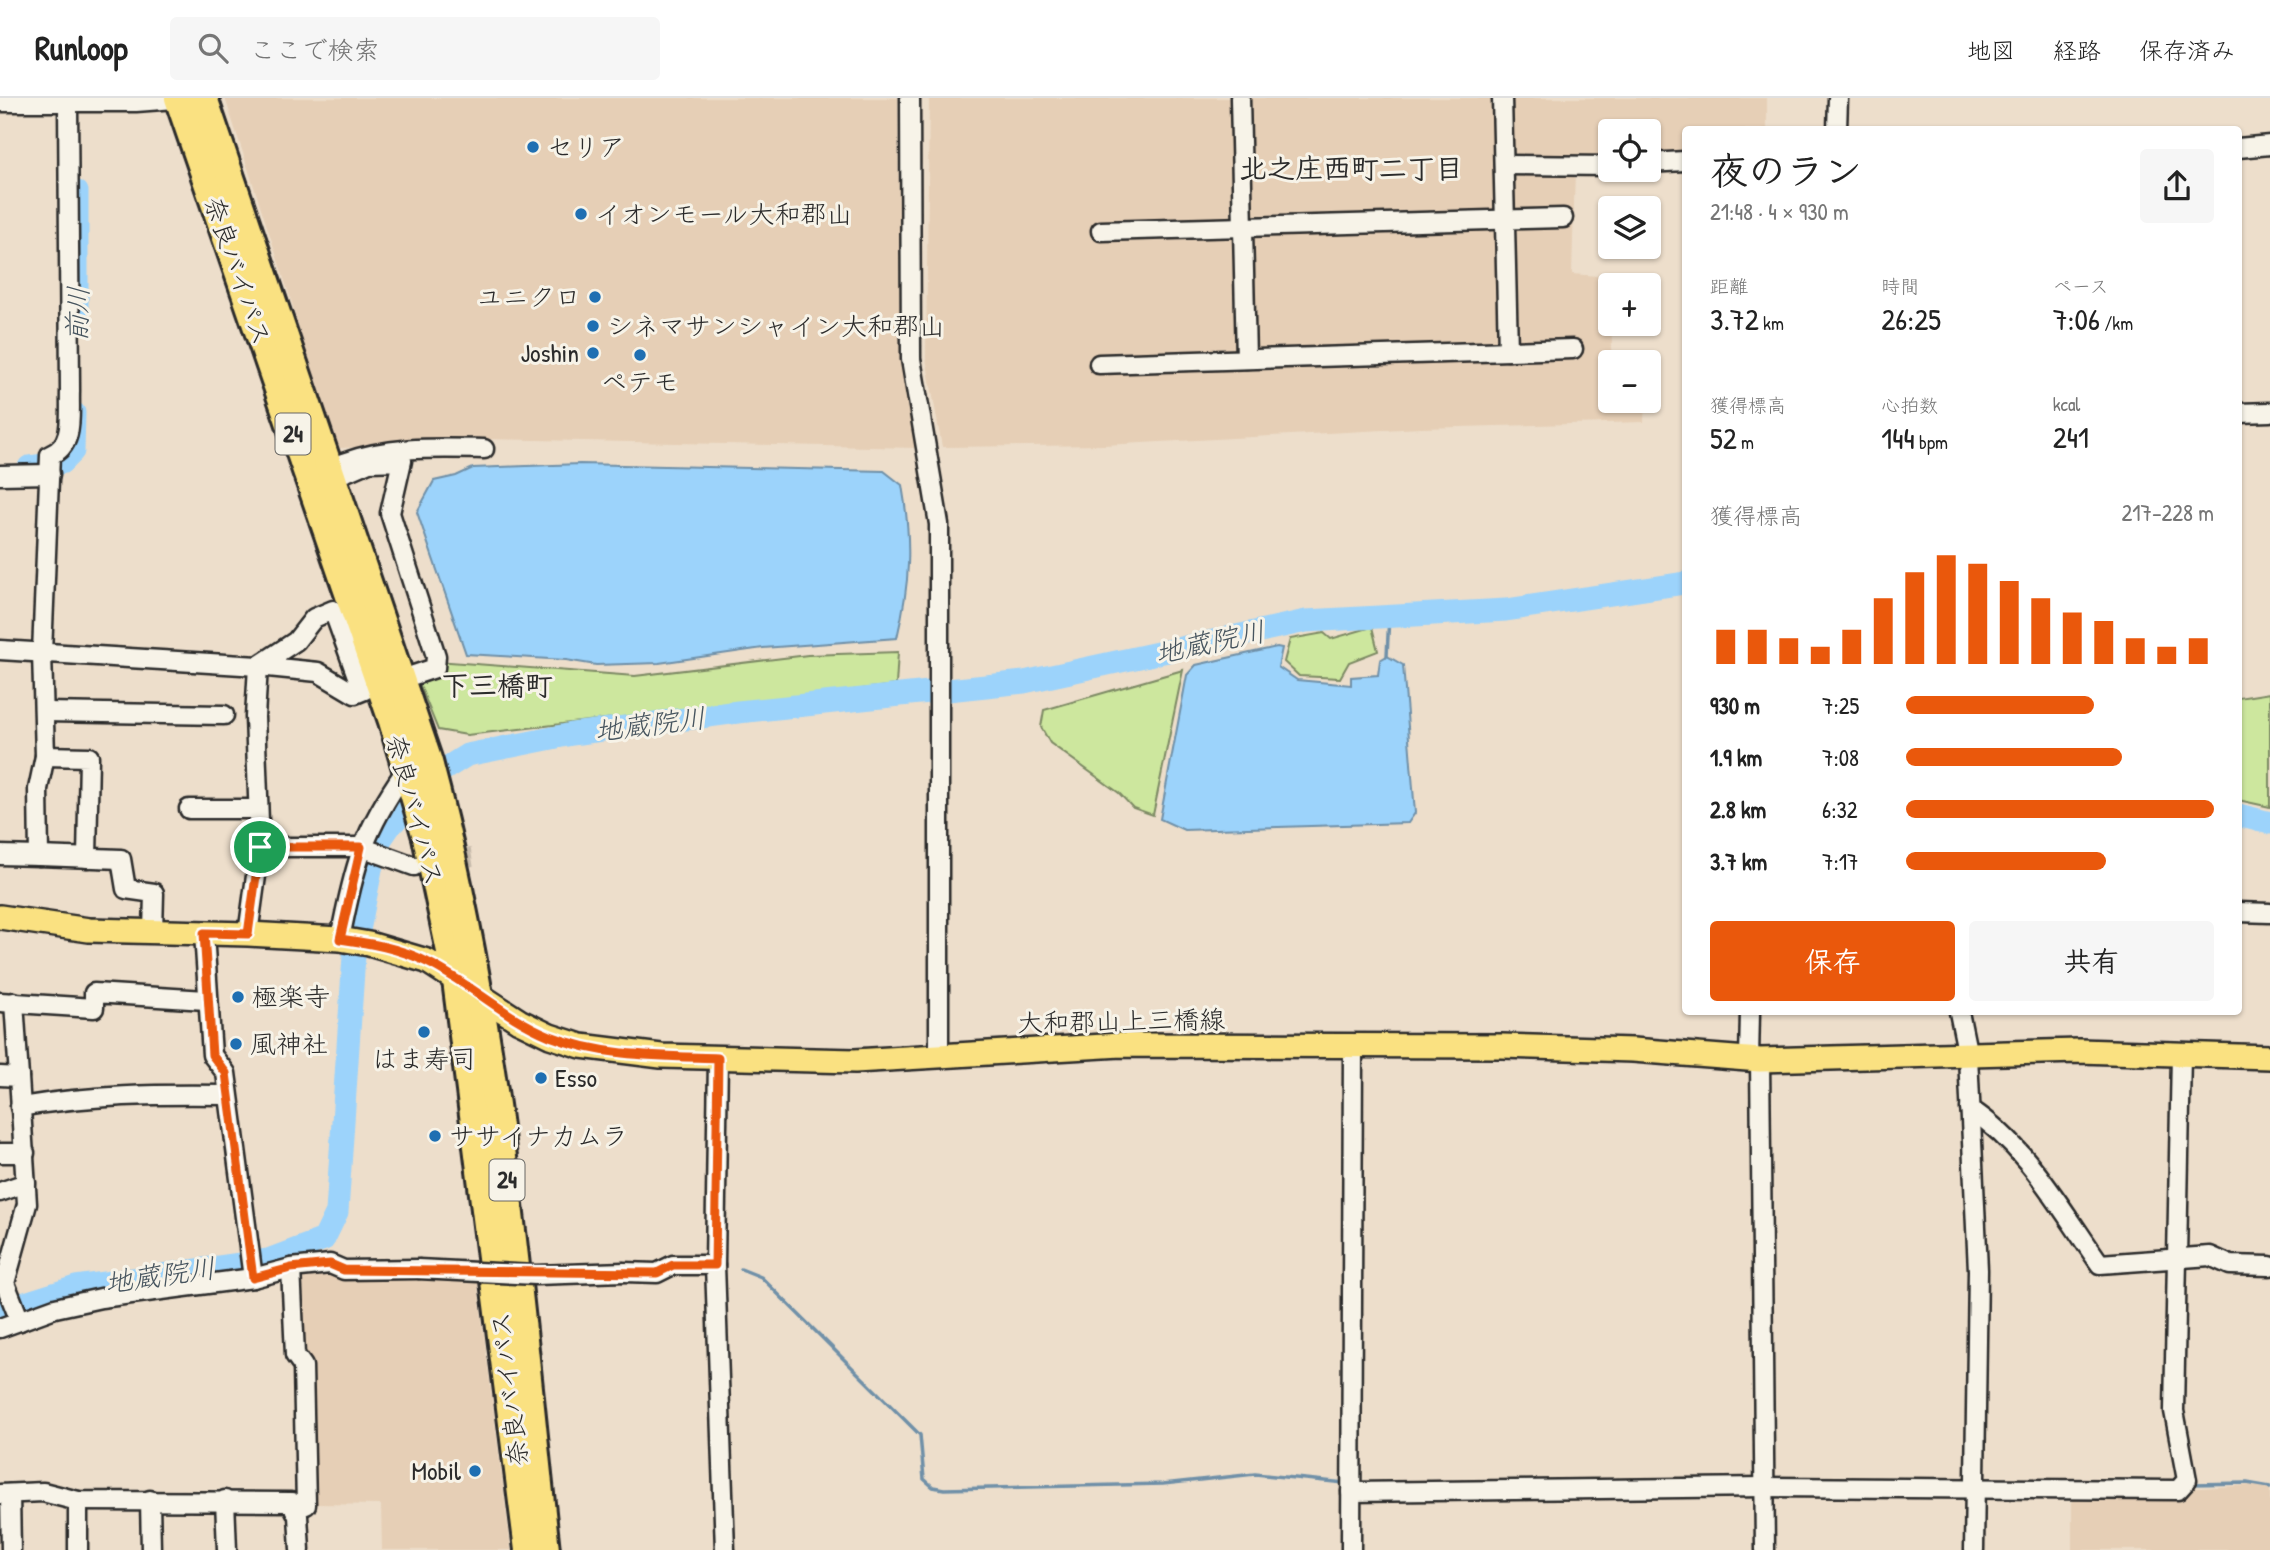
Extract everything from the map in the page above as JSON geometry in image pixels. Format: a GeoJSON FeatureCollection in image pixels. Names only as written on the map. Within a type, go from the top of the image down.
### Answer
{"type":"FeatureCollection","features":[{"type":"Feature","properties":{"kind":"highway","name":"奈良バイパス"},"geometry":{"type":"LineString","coordinates":[[187,99],[370,683],[415,771],[443,815],[481,997],[500,1121],[546,1550]]}},
{"type":"Feature","properties":{"kind":"highway","name":"奈良バイパス"},"geometry":{"type":"LineString","coordinates":[[187,99],[415,771],[456,980],[528,1550]]}},
{"type":"Feature","properties":{"kind":"main road","name":"大和郡山上三橋線"},"geometry":{"type":"LineString","coordinates":[[0,917],[89,930],[248,934],[342,939],[369,944],[427,961],[519,1021],[581,1046],[622,1053],[855,1061],[1121,1045],[1353,1048],[1502,1046],[1633,1050],[1754,1059],[1968,1056],[2079,1051],[2270,1057]]}},
{"type":"Feature","properties":{"kind":"street"},"geometry":{"type":"LineString","coordinates":[[910,98],[911,359],[939,524],[939,1057]]}},
{"type":"Feature","properties":{"kind":"street"},"geometry":{"type":"LineString","coordinates":[[1240,98],[1246,359]]}},
{"type":"Feature","properties":{"kind":"street"},"geometry":{"type":"LineString","coordinates":[[1502,98],[1508,351]]}},
{"type":"Feature","properties":{"kind":"street"},"geometry":{"type":"LineString","coordinates":[[1837,126],[1839,98]]}},
{"type":"Feature","properties":{"kind":"street"},"geometry":{"type":"LineString","coordinates":[[0,102],[187,99]]}},
{"type":"Feature","properties":{"kind":"street"},"geometry":{"type":"LineString","coordinates":[[39,856],[38,789],[45,757],[42,653],[50,465],[68,439],[76,102]]}},
{"type":"Feature","properties":{"kind":"street"},"geometry":{"type":"LineString","coordinates":[[2242,148],[2270,145]]}},
{"type":"Feature","properties":{"kind":"street"},"geometry":{"type":"LineString","coordinates":[[1661,162],[1682,160]]}},
{"type":"Feature","properties":{"kind":"street"},"geometry":{"type":"LineString","coordinates":[[1504,165],[1598,166]]}},
{"type":"Feature","properties":{"kind":"street"},"geometry":{"type":"LineString","coordinates":[[1101,231],[1563,218]]}},
{"type":"Feature","properties":{"kind":"street"},"geometry":{"type":"LineString","coordinates":[[1099,364],[1573,349]]}},
{"type":"Feature","properties":{"kind":"street"},"geometry":{"type":"LineString","coordinates":[[2242,413],[2270,412]]}},
{"type":"Feature","properties":{"kind":"street"},"geometry":{"type":"LineString","coordinates":[[414,674],[435,668],[436,656],[390,513],[402,461],[369,462],[346,472],[342,463],[371,452],[433,448],[484,449]]}},
{"type":"Feature","properties":{"kind":"street"},"geometry":{"type":"LineString","coordinates":[[0,475],[50,465]]}},
{"type":"Feature","properties":{"kind":"street"},"geometry":{"type":"LineString","coordinates":[[258,666],[296,641],[314,618],[333,610],[358,679],[370,683]]}},
{"type":"Feature","properties":{"kind":"street"},"geometry":{"type":"LineString","coordinates":[[0,650],[318,672],[355,694],[370,683]]}},
{"type":"Feature","properties":{"kind":"street"},"geometry":{"type":"LineString","coordinates":[[248,934],[260,847],[256,809],[258,666]]}},
{"type":"Feature","properties":{"kind":"street"},"geometry":{"type":"LineString","coordinates":[[45,712],[224,715]]}},
{"type":"Feature","properties":{"kind":"street"},"geometry":{"type":"LineString","coordinates":[[45,757],[89,757],[87,858]]}},
{"type":"Feature","properties":{"kind":"street"},"geometry":{"type":"LineString","coordinates":[[342,939],[371,850],[372,821],[415,771]]}},
{"type":"Feature","properties":{"kind":"street"},"geometry":{"type":"LineString","coordinates":[[189,809],[256,809]]}},
{"type":"Feature","properties":{"kind":"street"},"geometry":{"type":"LineString","coordinates":[[260,847],[371,850],[414,866]]}},
{"type":"Feature","properties":{"kind":"street"},"geometry":{"type":"LineString","coordinates":[[0,855],[121,859],[126,889],[154,893],[153,932]]}},
{"type":"Feature","properties":{"kind":"street"},"geometry":{"type":"LineString","coordinates":[[2242,912],[2270,913]]}},
{"type":"Feature","properties":{"kind":"street"},"geometry":{"type":"LineString","coordinates":[[204,933],[206,1000],[212,1055],[226,1073],[227,1095],[236,1131],[253,1276]]}},
{"type":"Feature","properties":{"kind":"street"},"geometry":{"type":"LineString","coordinates":[[19,1319],[5,1283],[27,1204],[19,1077],[7,1002],[94,1008],[94,993],[206,1000]]}},
{"type":"Feature","properties":{"kind":"street"},"geometry":{"type":"LineString","coordinates":[[1750,1015],[1754,1059],[1765,1550]]}},
{"type":"Feature","properties":{"kind":"street"},"geometry":{"type":"LineString","coordinates":[[1960,1015],[1968,1056],[1978,1270],[1974,1550]]}},
{"type":"Feature","properties":{"kind":"street"},"geometry":{"type":"LineString","coordinates":[[1351,1550],[1353,1048]]}},
{"type":"Feature","properties":{"kind":"street"},"geometry":{"type":"LineString","coordinates":[[1351,1484],[1765,1482],[1975,1489],[2182,1485],[2174,1411],[2178,1258],[2178,1086],[2181,1054]]}},
{"type":"Feature","properties":{"kind":"street"},"geometry":{"type":"LineString","coordinates":[[718,1058],[715,1265],[725,1550]]}},
{"type":"Feature","properties":{"kind":"street"},"geometry":{"type":"LineString","coordinates":[[0,1076],[19,1077]]}},
{"type":"Feature","properties":{"kind":"street"},"geometry":{"type":"LineString","coordinates":[[20,1107],[150,1094],[227,1095]]}},
{"type":"Feature","properties":{"kind":"street"},"geometry":{"type":"LineString","coordinates":[[1970,1109],[1994,1124],[2017,1146],[2100,1264],[2210,1256],[2230,1265],[2270,1266]]}},
{"type":"Feature","properties":{"kind":"street"},"geometry":{"type":"LineString","coordinates":[[0,1153],[25,1153]]}},
{"type":"Feature","properties":{"kind":"street"},"geometry":{"type":"LineString","coordinates":[[0,1192],[26,1183]]}},
{"type":"Feature","properties":{"kind":"street"},"geometry":{"type":"LineString","coordinates":[[0,1328],[55,1308],[101,1298],[291,1268],[417,1260],[494,1265]]}},
{"type":"Feature","properties":{"kind":"street"},"geometry":{"type":"LineString","coordinates":[[330,1264],[344,1270],[418,1269],[536,1275],[657,1273],[673,1265],[715,1265]]}},
{"type":"Feature","properties":{"kind":"street"},"geometry":{"type":"LineString","coordinates":[[7,1548],[5,1494],[43,1492],[78,1501],[282,1501],[297,1508],[306,1505],[303,1366],[295,1355],[291,1268]]}},
{"type":"Feature","properties":{"kind":"street"},"geometry":{"type":"LineString","coordinates":[[150,1500],[151,1550]]}},
{"type":"Feature","properties":{"kind":"street"},"geometry":{"type":"LineString","coordinates":[[225,1500],[227,1550]]}},
{"type":"Feature","properties":{"kind":"street"},"geometry":{"type":"LineString","coordinates":[[78,1501],[78,1550]]}},
{"type":"Feature","properties":{"kind":"street"},"geometry":{"type":"LineString","coordinates":[[297,1508],[300,1550]]}},
{"type":"Feature","properties":{"kind":"shaded area","name":"イオンモール大和郡山"},"geometry":{"type":"Polygon","coordinates":[[[225,98],[898,98],[900,358],[919,448],[487,439],[485,442],[339,448],[310,370],[291,300],[225,98]]]}},
{"type":"Feature","properties":{"kind":"shaded area"},"geometry":{"type":"Polygon","coordinates":[[[929,98],[1767,98],[1767,126],[1682,126],[1682,166],[1661,167],[1661,119],[1598,119],[1598,169],[1575,170],[1572,274],[1598,276],[1598,336],[1612,336],[1612,350],[1598,350],[1598,413],[1644,413],[1644,422],[1421,428],[1104,445],[942,447],[926,358],[929,98]]]}},
{"type":"Feature","properties":{"kind":"shaded area"},"geometry":{"type":"Polygon","coordinates":[[[322,1266],[480,1269],[478,1287],[511,1550],[382,1550],[381,1505],[315,1504],[314,1472],[309,1470],[295,1276],[322,1274],[322,1266]]]}},
{"type":"Feature","properties":{"kind":"shaded area"},"geometry":{"type":"Polygon","coordinates":[[[2254,1485],[2270,1488],[2270,1550],[2072,1550],[2072,1495],[2254,1485]]]}},
{"type":"Feature","properties":{"kind":"green space"},"geometry":{"type":"Polygon","coordinates":[[[1372,627],[1378,651],[1349,662],[1340,678],[1299,676],[1284,662],[1290,639],[1324,633],[1331,639],[1372,627]]]}},
{"type":"Feature","properties":{"kind":"green space"},"geometry":{"type":"Polygon","coordinates":[[[898,652],[896,685],[467,735],[438,730],[419,683],[437,661],[635,676],[808,655],[898,652]]]}},
{"type":"Feature","properties":{"kind":"green space"},"geometry":{"type":"Polygon","coordinates":[[[1183,670],[1153,815],[1133,808],[1119,793],[1050,743],[1041,727],[1044,710],[1183,670]]]}},
{"type":"Feature","properties":{"kind":"green space"},"geometry":{"type":"Polygon","coordinates":[[[2270,693],[2270,807],[2242,801],[2242,697],[2270,693]]]}},
{"type":"Feature","properties":{"kind":"water"},"geometry":{"type":"Polygon","coordinates":[[[580,464],[884,471],[902,485],[907,525],[907,580],[897,638],[763,648],[659,663],[596,665],[566,660],[466,654],[417,512],[434,481],[456,476],[473,468],[580,464]]]}},
{"type":"Feature","properties":{"kind":"water"},"geometry":{"type":"Polygon","coordinates":[[[1282,648],[1278,667],[1297,680],[1351,685],[1351,677],[1378,675],[1380,660],[1387,656],[1403,665],[1415,813],[1408,823],[1184,830],[1160,819],[1187,675],[1196,665],[1282,648]]]}},
{"type":"Feature","properties":{"kind":"waterway","name":"前川"},"geometry":{"type":"LineString","coordinates":[[77,192],[77,319]]}},
{"type":"Feature","properties":{"kind":"waterway","name":"前川"},"geometry":{"type":"LineString","coordinates":[[29,467],[61,463],[73,451],[74,413]]}},
{"type":"Feature","properties":{"kind":"waterway","name":"地蔵院川"},"geometry":{"type":"LineString","coordinates":[[0,1311],[76,1287],[268,1260],[324,1239],[337,1212],[354,956],[371,869],[379,842],[390,826],[443,770],[467,755],[572,734],[738,712],[1024,682],[1306,621],[1506,610],[1682,583]]}},
{"type":"Feature","properties":{"kind":"waterway"},"geometry":{"type":"LineString","coordinates":[[1387,656],[1389,615]]}},
{"type":"Feature","properties":{"kind":"waterway","name":"地蔵院川"},"geometry":{"type":"LineString","coordinates":[[2242,816],[2270,823]]}},
{"type":"Feature","properties":{"kind":"waterway"},"geometry":{"type":"LineString","coordinates":[[741,1269],[761,1277],[920,1435],[924,1479],[933,1487],[944,1489],[1163,1484],[1255,1474],[1345,1483]]}},
{"type":"Feature","properties":{"kind":"waterway"},"geometry":{"type":"LineString","coordinates":[[1457,1482],[1565,1481]]}},
{"type":"Feature","properties":{"kind":"waterway"},"geometry":{"type":"LineString","coordinates":[[2192,1484],[2247,1483],[2270,1487]]}},
{"type":"Feature","properties":{"kind":"tunnel"},"geometry":{"type":"LineString","coordinates":[[442,862],[472,857]]}},
{"type":"Feature","properties":{"kind":"place","name":"セリア"},"geometry":{"type":"Point","coordinates":[533,147]}},
{"type":"Feature","properties":{"kind":"place","name":"イオンモール大和郡山"},"geometry":{"type":"Point","coordinates":[581,214]}},
{"type":"Feature","properties":{"kind":"place","name":"ユニクロ"},"geometry":{"type":"Point","coordinates":[595,297]}},
{"type":"Feature","properties":{"kind":"place","name":"シネマサンシャイン大和郡山"},"geometry":{"type":"Point","coordinates":[593,326]}},
{"type":"Feature","properties":{"kind":"place","name":"Joshin"},"geometry":{"type":"Point","coordinates":[593,353]}},
{"type":"Feature","properties":{"kind":"place","name":"ペテモ"},"geometry":{"type":"Point","coordinates":[640,355]}},
{"type":"Feature","properties":{"kind":"place","name":"極楽寺"},"geometry":{"type":"Point","coordinates":[238,997]}},
{"type":"Feature","properties":{"kind":"place","name":"はま寿司"},"geometry":{"type":"Point","coordinates":[424,1032]}},
{"type":"Feature","properties":{"kind":"place","name":"風神社"},"geometry":{"type":"Point","coordinates":[236,1044]}},
{"type":"Feature","properties":{"kind":"place","name":"Esso"},"geometry":{"type":"Point","coordinates":[541,1078]}},
{"type":"Feature","properties":{"kind":"place","name":"ササイナカムラ"},"geometry":{"type":"Point","coordinates":[435,1136]}},
{"type":"Feature","properties":{"kind":"place","name":"Mobil"},"geometry":{"type":"Point","coordinates":[475,1471]}},
{"type":"Feature","properties":{"kind":"district","name":"北之庄西町二丁目"},"geometry":{"type":"Point","coordinates":[1351,168]}},
{"type":"Feature","properties":{"kind":"district","name":"下三橋町"},"geometry":{"type":"Point","coordinates":[497,685]}},
{"type":"Feature","properties":{"kind":"route"},"geometry":{"type":"LineString","coordinates":[[260,847],[361,847],[340,939],[395,950],[427,961],[519,1021],[550,1036],[581,1046],[622,1053],[718,1058],[715,1265],[673,1265],[657,1273],[536,1275],[418,1269],[344,1270],[330,1264],[291,1268],[253,1278],[236,1131],[227,1095],[226,1073],[212,1055],[205,981],[204,933],[248,934],[260,847]]}}]}
